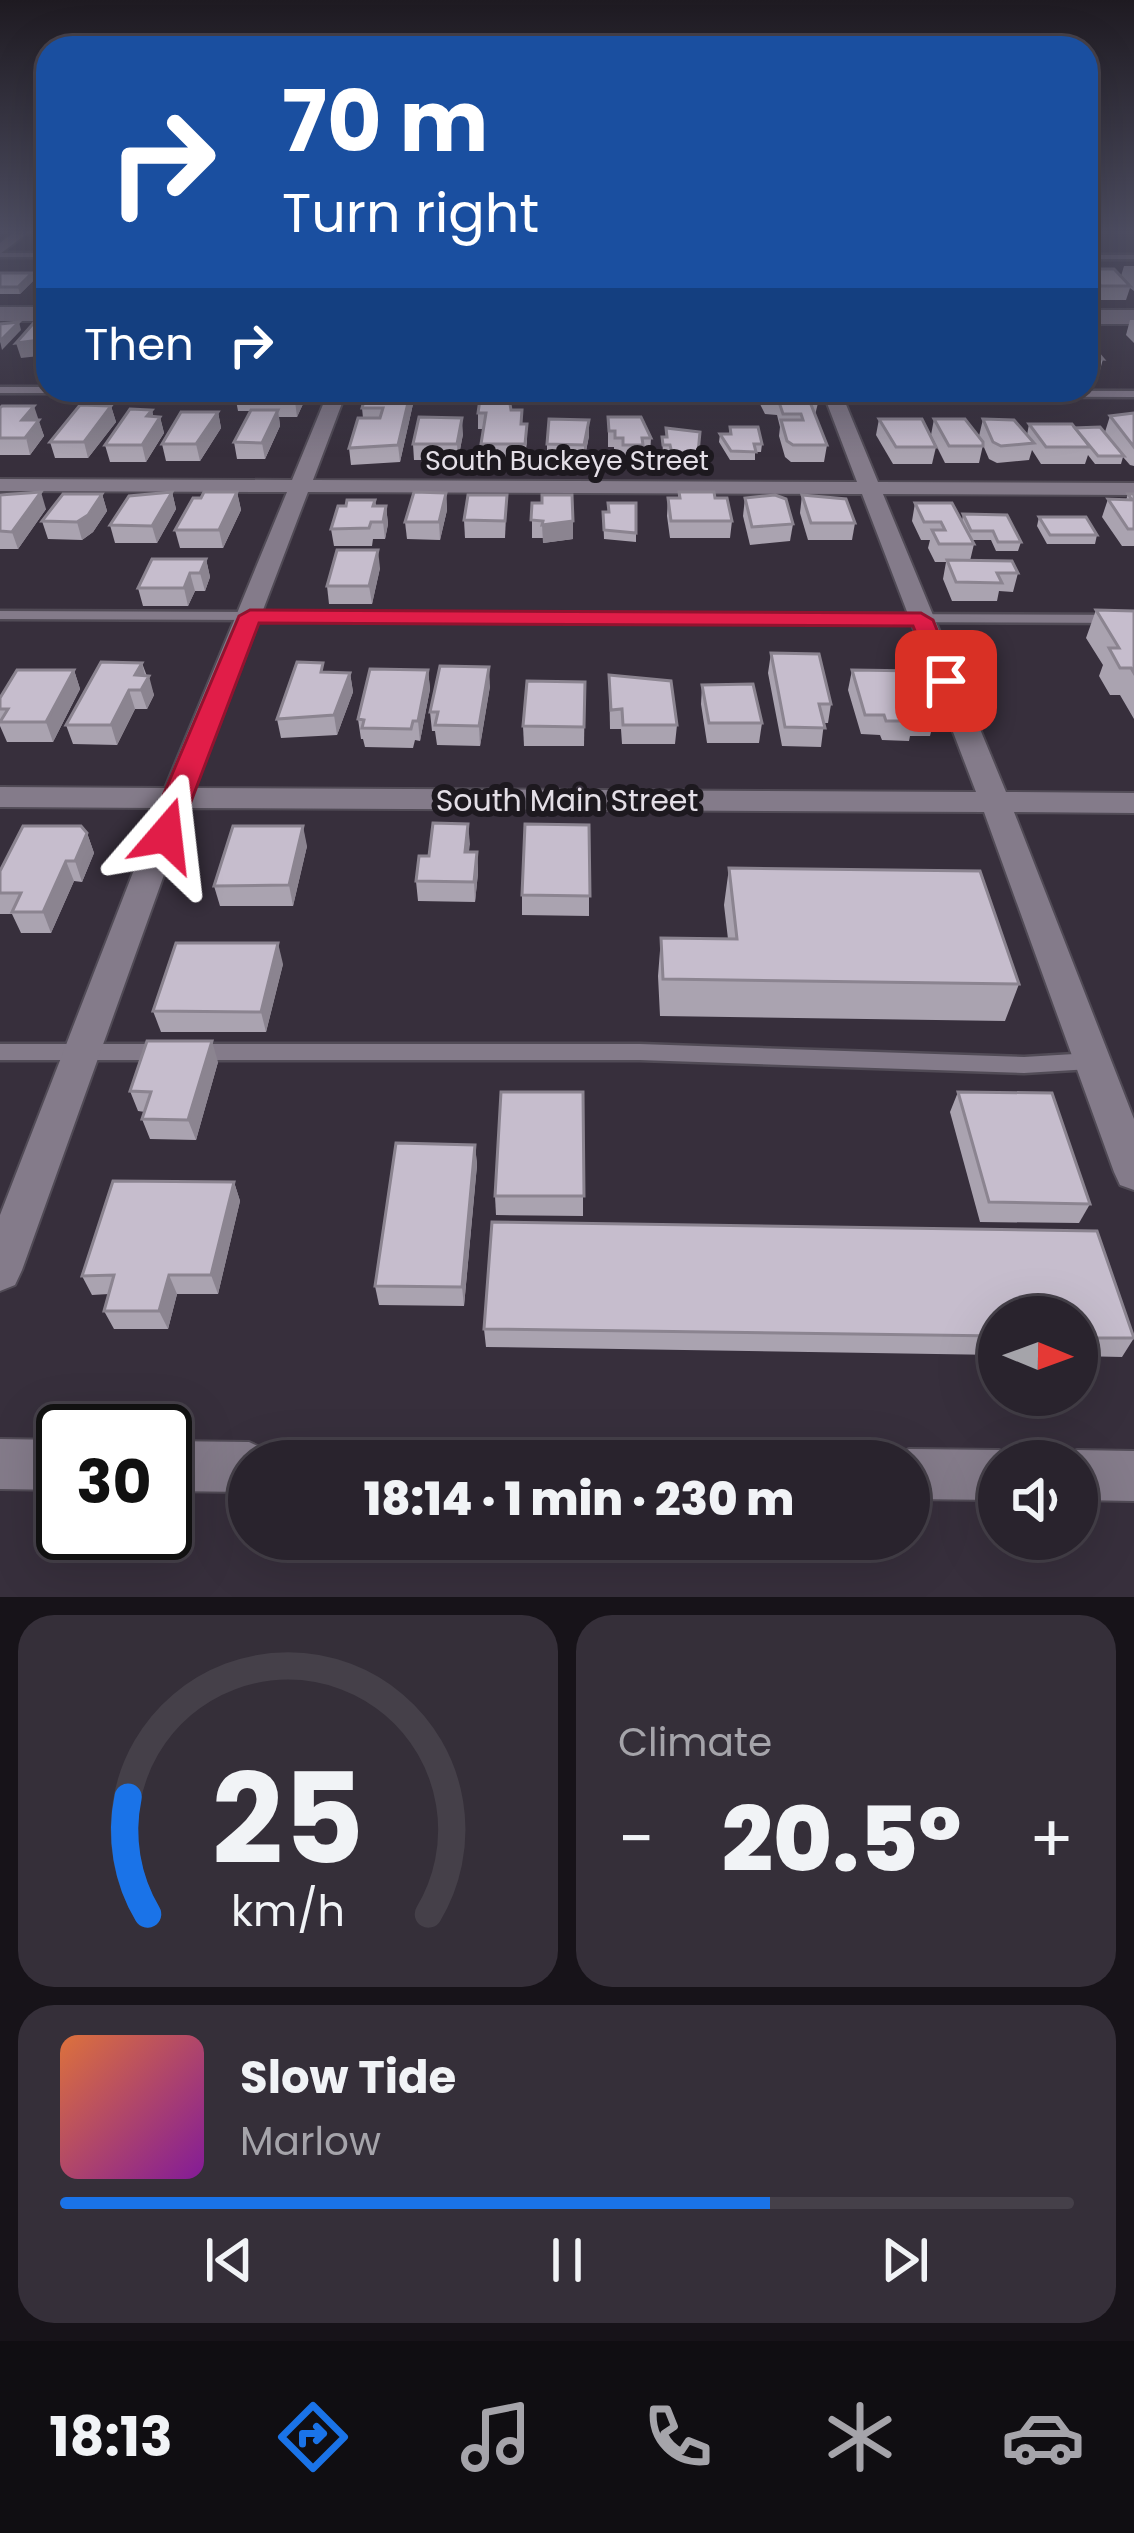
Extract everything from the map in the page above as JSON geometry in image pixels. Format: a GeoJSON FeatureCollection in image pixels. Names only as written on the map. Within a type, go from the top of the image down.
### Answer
{"type":"FeatureCollection","features":[{"type":"Feature","properties":{"kind":"main road"},"geometry":{"type":"LineString","coordinates":[[0,314],[36,314]]}},
{"type":"Feature","properties":{"kind":"main road"},"geometry":{"type":"LineString","coordinates":[[1098,316],[1134,317]]}},
{"type":"Feature","properties":{"kind":"street"},"geometry":{"type":"LineString","coordinates":[[0,1270],[176,798],[332,402]]}},
{"type":"Feature","properties":{"kind":"street"},"geometry":{"type":"LineString","coordinates":[[835,402],[1134,1172]]}},
{"type":"Feature","properties":{"kind":"street","name":"South Buckeye Street"},"geometry":{"type":"LineString","coordinates":[[0,485],[1134,489]]}},
{"type":"Feature","properties":{"kind":"street","name":"South Main Street"},"geometry":{"type":"LineString","coordinates":[[0,797],[1134,802]]}},
{"type":"Feature","properties":{"kind":"street"},"geometry":{"type":"LineString","coordinates":[[0,1465],[36,1465]]}},
{"type":"Feature","properties":{"kind":"street"},"geometry":{"type":"LineString","coordinates":[[192,1466],[228,1467]]}},
{"type":"Feature","properties":{"kind":"street"},"geometry":{"type":"LineString","coordinates":[[930,1474],[978,1474]]}},
{"type":"Feature","properties":{"kind":"street"},"geometry":{"type":"LineString","coordinates":[[1098,1475],[1134,1476]]}},
{"type":"Feature","properties":{"kind":"lane"},"geometry":{"type":"LineString","coordinates":[[0,390],[36,390]]}},
{"type":"Feature","properties":{"kind":"lane"},"geometry":{"type":"LineString","coordinates":[[1098,394],[1134,394]]}},
{"type":"Feature","properties":{"kind":"lane"},"geometry":{"type":"LineString","coordinates":[[0,615],[1134,620]]}},
{"type":"Feature","properties":{"kind":"lane"},"geometry":{"type":"LineString","coordinates":[[0,1052],[640,1052],[1024,1065],[1091,1061]]}},
{"type":"Feature","properties":{"kind":"building"},"geometry":{"type":"Polygon","coordinates":[[[36,320],[36,340],[16,343],[36,320]]]}},
{"type":"Feature","properties":{"kind":"building"},"geometry":{"type":"Polygon","coordinates":[[[19,322],[0,341],[0,324],[19,322]]]}},
{"type":"Feature","properties":{"kind":"building"},"geometry":{"type":"Polygon","coordinates":[[[364,402],[408,402],[398,445],[349,448],[358,418],[380,418],[383,408],[362,408],[364,402]]]}},
{"type":"Feature","properties":{"kind":"building"},"geometry":{"type":"Polygon","coordinates":[[[480,402],[510,402],[511,410],[522,410],[521,424],[527,424],[525,444],[481,444],[486,413],[478,413],[480,402]]]}},
{"type":"Feature","properties":{"kind":"building"},"geometry":{"type":"Polygon","coordinates":[[[779,402],[810,402],[827,445],[787,441],[781,420],[803,420],[801,414],[783,414],[779,402]]]}},
{"type":"Feature","properties":{"kind":"building"},"geometry":{"type":"Polygon","coordinates":[[[80,405],[111,406],[84,442],[50,442],[80,405]]]}},
{"type":"Feature","properties":{"kind":"building"},"geometry":{"type":"Polygon","coordinates":[[[2,406],[34,406],[22,420],[39,420],[25,438],[0,438],[2,406]]]}},
{"type":"Feature","properties":{"kind":"building"},"geometry":{"type":"Polygon","coordinates":[[[130,409],[152,410],[147,416],[160,417],[142,445],[105,445],[130,409]]]}},
{"type":"Feature","properties":{"kind":"building"},"geometry":{"type":"Polygon","coordinates":[[[251,410],[278,410],[262,443],[234,442],[251,410]]]}},
{"type":"Feature","properties":{"kind":"building"},"geometry":{"type":"Polygon","coordinates":[[[181,412],[218,412],[196,444],[162,444],[181,412]]]}},
{"type":"Feature","properties":{"kind":"building"},"geometry":{"type":"Polygon","coordinates":[[[1134,413],[1134,447],[1110,416],[1134,413]]]}},
{"type":"Feature","properties":{"kind":"building"},"geometry":{"type":"Polygon","coordinates":[[[419,417],[462,418],[457,444],[413,444],[419,417]]]}},
{"type":"Feature","properties":{"kind":"building"},"geometry":{"type":"Polygon","coordinates":[[[608,417],[641,417],[651,438],[642,438],[643,445],[623,445],[623,438],[609,431],[608,417]]]}},
{"type":"Feature","properties":{"kind":"building"},"geometry":{"type":"Polygon","coordinates":[[[549,419],[589,420],[584,445],[547,444],[549,419]]]}},
{"type":"Feature","properties":{"kind":"building"},"geometry":{"type":"Polygon","coordinates":[[[879,419],[922,419],[936,447],[896,447],[879,419]]]}},
{"type":"Feature","properties":{"kind":"building"},"geometry":{"type":"Polygon","coordinates":[[[934,419],[965,419],[983,446],[949,446],[934,419]]]}},
{"type":"Feature","properties":{"kind":"building"},"geometry":{"type":"Polygon","coordinates":[[[983,419],[1014,420],[1034,443],[1001,446],[993,442],[983,419]]]}},
{"type":"Feature","properties":{"kind":"building"},"geometry":{"type":"Polygon","coordinates":[[[1029,424],[1072,424],[1090,447],[1046,447],[1029,424]]]}},
{"type":"Feature","properties":{"kind":"building"},"geometry":{"type":"Polygon","coordinates":[[[730,427],[758,427],[762,444],[754,444],[756,452],[731,451],[720,434],[731,434],[730,427]]]}},
{"type":"Feature","properties":{"kind":"building"},"geometry":{"type":"Polygon","coordinates":[[[1100,427],[1124,456],[1098,456],[1075,428],[1100,427]]]}},
{"type":"Feature","properties":{"kind":"building"},"geometry":{"type":"Polygon","coordinates":[[[666,428],[700,432],[698,453],[672,453],[670,445],[663,445],[666,428]]]}},
{"type":"Feature","properties":{"kind":"building"},"geometry":{"type":"Polygon","coordinates":[[[41,492],[12,532],[0,531],[0,495],[41,492]]]}},
{"type":"Feature","properties":{"kind":"building"},"geometry":{"type":"Polygon","coordinates":[[[172,492],[152,526],[110,525],[129,496],[172,492]]]}},
{"type":"Feature","properties":{"kind":"building"},"geometry":{"type":"Polygon","coordinates":[[[204,492],[237,492],[219,530],[175,530],[193,498],[201,498],[204,492]]]}},
{"type":"Feature","properties":{"kind":"building"},"geometry":{"type":"Polygon","coordinates":[[[414,492],[446,493],[439,522],[405,522],[414,492]]]}},
{"type":"Feature","properties":{"kind":"building"},"geometry":{"type":"Polygon","coordinates":[[[679,492],[714,492],[715,498],[727,498],[732,521],[671,521],[668,498],[680,498],[679,492]]]}},
{"type":"Feature","properties":{"kind":"building"},"geometry":{"type":"Polygon","coordinates":[[[63,494],[102,494],[77,522],[42,521],[63,494]]]}},
{"type":"Feature","properties":{"kind":"building"},"geometry":{"type":"Polygon","coordinates":[[[1128,494],[1134,494],[1134,529],[1128,529],[1108,499],[1132,500],[1128,494]]]}},
{"type":"Feature","properties":{"kind":"building"},"geometry":{"type":"Polygon","coordinates":[[[468,495],[507,495],[505,521],[464,520],[468,495]]]}},
{"type":"Feature","properties":{"kind":"building"},"geometry":{"type":"Polygon","coordinates":[[[542,495],[572,495],[573,521],[542,525],[543,521],[531,520],[532,503],[542,503],[542,495]]]}},
{"type":"Feature","properties":{"kind":"building"},"geometry":{"type":"Polygon","coordinates":[[[775,495],[786,499],[793,524],[752,527],[745,498],[775,495]]]}},
{"type":"Feature","properties":{"kind":"building"},"geometry":{"type":"Polygon","coordinates":[[[802,495],[846,499],[855,523],[811,523],[802,495]]]}},
{"type":"Feature","properties":{"kind":"building"},"geometry":{"type":"Polygon","coordinates":[[[347,500],[375,500],[373,506],[386,506],[383,522],[371,522],[369,528],[331,529],[338,506],[346,506],[347,500]]]}},
{"type":"Feature","properties":{"kind":"building"},"geometry":{"type":"Polygon","coordinates":[[[608,503],[636,503],[636,533],[604,530],[603,512],[609,512],[608,503]]]}},
{"type":"Feature","properties":{"kind":"building"},"geometry":{"type":"Polygon","coordinates":[[[915,503],[952,503],[974,544],[939,544],[932,530],[945,530],[941,522],[924,522],[915,503]]]}},
{"type":"Feature","properties":{"kind":"building"},"geometry":{"type":"Polygon","coordinates":[[[963,514],[1007,515],[1021,542],[998,542],[993,531],[971,531],[963,514]]]}},
{"type":"Feature","properties":{"kind":"building"},"geometry":{"type":"Polygon","coordinates":[[[1039,517],[1086,517],[1097,535],[1050,535],[1039,517]]]}},
{"type":"Feature","properties":{"kind":"building"},"geometry":{"type":"Polygon","coordinates":[[[337,550],[378,550],[369,586],[327,586],[337,550]]]}},
{"type":"Feature","properties":{"kind":"building"},"geometry":{"type":"Polygon","coordinates":[[[152,559],[206,559],[200,573],[190,573],[184,588],[138,588],[152,559]]]}},
{"type":"Feature","properties":{"kind":"building"},"geometry":{"type":"Polygon","coordinates":[[[947,560],[1012,561],[1018,573],[997,573],[1002,583],[956,582],[947,560]]]}},
{"type":"Feature","properties":{"kind":"building"},"geometry":{"type":"Polygon","coordinates":[[[1096,610],[1134,611],[1134,673],[1131,668],[1120,668],[1109,648],[1119,648],[1096,610]]]}},
{"type":"Feature","properties":{"kind":"building"},"geometry":{"type":"Polygon","coordinates":[[[771,653],[819,654],[831,704],[819,704],[825,728],[785,727],[771,653]]]}},
{"type":"Feature","properties":{"kind":"building"},"geometry":{"type":"Polygon","coordinates":[[[101,662],[142,663],[135,675],[149,676],[141,690],[129,690],[111,725],[66,725],[101,662]]]}},
{"type":"Feature","properties":{"kind":"building"},"geometry":{"type":"Polygon","coordinates":[[[297,662],[323,663],[321,672],[350,673],[334,715],[277,719],[297,662]]]}},
{"type":"Feature","properties":{"kind":"building"},"geometry":{"type":"Polygon","coordinates":[[[440,666],[489,667],[479,726],[435,725],[438,712],[430,712],[440,666]]]}},
{"type":"Feature","properties":{"kind":"building"},"geometry":{"type":"Polygon","coordinates":[[[370,669],[428,670],[418,721],[413,721],[411,729],[362,728],[364,720],[358,719],[370,669]]]}},
{"type":"Feature","properties":{"kind":"building"},"geometry":{"type":"Polygon","coordinates":[[[17,670],[74,670],[46,722],[0,722],[8,709],[0,709],[0,698],[17,670]]]}},
{"type":"Feature","properties":{"kind":"building"},"geometry":{"type":"Polygon","coordinates":[[[852,670],[919,671],[935,716],[886,721],[884,715],[865,715],[852,670]]]}},
{"type":"Feature","properties":{"kind":"building"},"geometry":{"type":"Polygon","coordinates":[[[609,675],[671,681],[677,725],[623,725],[622,709],[611,710],[609,675]]]}},
{"type":"Feature","properties":{"kind":"building"},"geometry":{"type":"Polygon","coordinates":[[[527,681],[585,682],[584,727],[523,726],[527,681]]]}},
{"type":"Feature","properties":{"kind":"building"},"geometry":{"type":"Polygon","coordinates":[[[753,684],[762,723],[709,723],[702,685],[753,684]]]}},
{"type":"Feature","properties":{"kind":"building"},"geometry":{"type":"Polygon","coordinates":[[[433,823],[468,824],[465,852],[477,852],[474,882],[416,881],[419,856],[429,856],[433,823]]]}},
{"type":"Feature","properties":{"kind":"building"},"geometry":{"type":"Polygon","coordinates":[[[525,824],[589,825],[590,896],[522,895],[525,824]]]}},
{"type":"Feature","properties":{"kind":"building"},"geometry":{"type":"Polygon","coordinates":[[[23,826],[81,826],[87,833],[75,861],[66,861],[43,912],[12,912],[21,893],[0,893],[0,871],[23,826]]]}},
{"type":"Feature","properties":{"kind":"building"},"geometry":{"type":"Polygon","coordinates":[[[233,826],[303,826],[289,885],[214,886],[233,826]]]}},
{"type":"Feature","properties":{"kind":"building"},"geometry":{"type":"Polygon","coordinates":[[[729,868],[980,871],[1019,984],[663,979],[661,938],[737,939],[729,868]]]}},
{"type":"Feature","properties":{"kind":"building"},"geometry":{"type":"Polygon","coordinates":[[[176,943],[278,943],[261,1012],[153,1011],[176,943]]]}},
{"type":"Feature","properties":{"kind":"building"},"geometry":{"type":"Polygon","coordinates":[[[147,1041],[212,1041],[188,1120],[142,1119],[151,1092],[130,1091],[147,1041]]]}},
{"type":"Feature","properties":{"kind":"building"},"geometry":{"type":"Polygon","coordinates":[[[501,1092],[583,1092],[584,1196],[495,1196],[501,1092]]]}},
{"type":"Feature","properties":{"kind":"building"},"geometry":{"type":"Polygon","coordinates":[[[958,1092],[1052,1093],[1090,1204],[989,1202],[958,1092]]]}},
{"type":"Feature","properties":{"kind":"building"},"geometry":{"type":"Polygon","coordinates":[[[396,1143],[475,1145],[462,1287],[375,1286],[396,1143]]]}},
{"type":"Feature","properties":{"kind":"building"},"geometry":{"type":"Polygon","coordinates":[[[113,1181],[234,1182],[211,1275],[169,1275],[159,1311],[104,1311],[114,1275],[82,1276],[113,1181]]]}},
{"type":"Feature","properties":{"kind":"building"},"geometry":{"type":"Polygon","coordinates":[[[492,1222],[1097,1231],[1134,1338],[1098,1338],[1098,1296],[978,1296],[978,1336],[484,1329],[492,1222]]]}},
{"type":"Feature","properties":{"kind":"route"},"geometry":{"type":"LineString","coordinates":[[166,835],[176,798],[250,616],[921,620],[946,681]]}}]}
